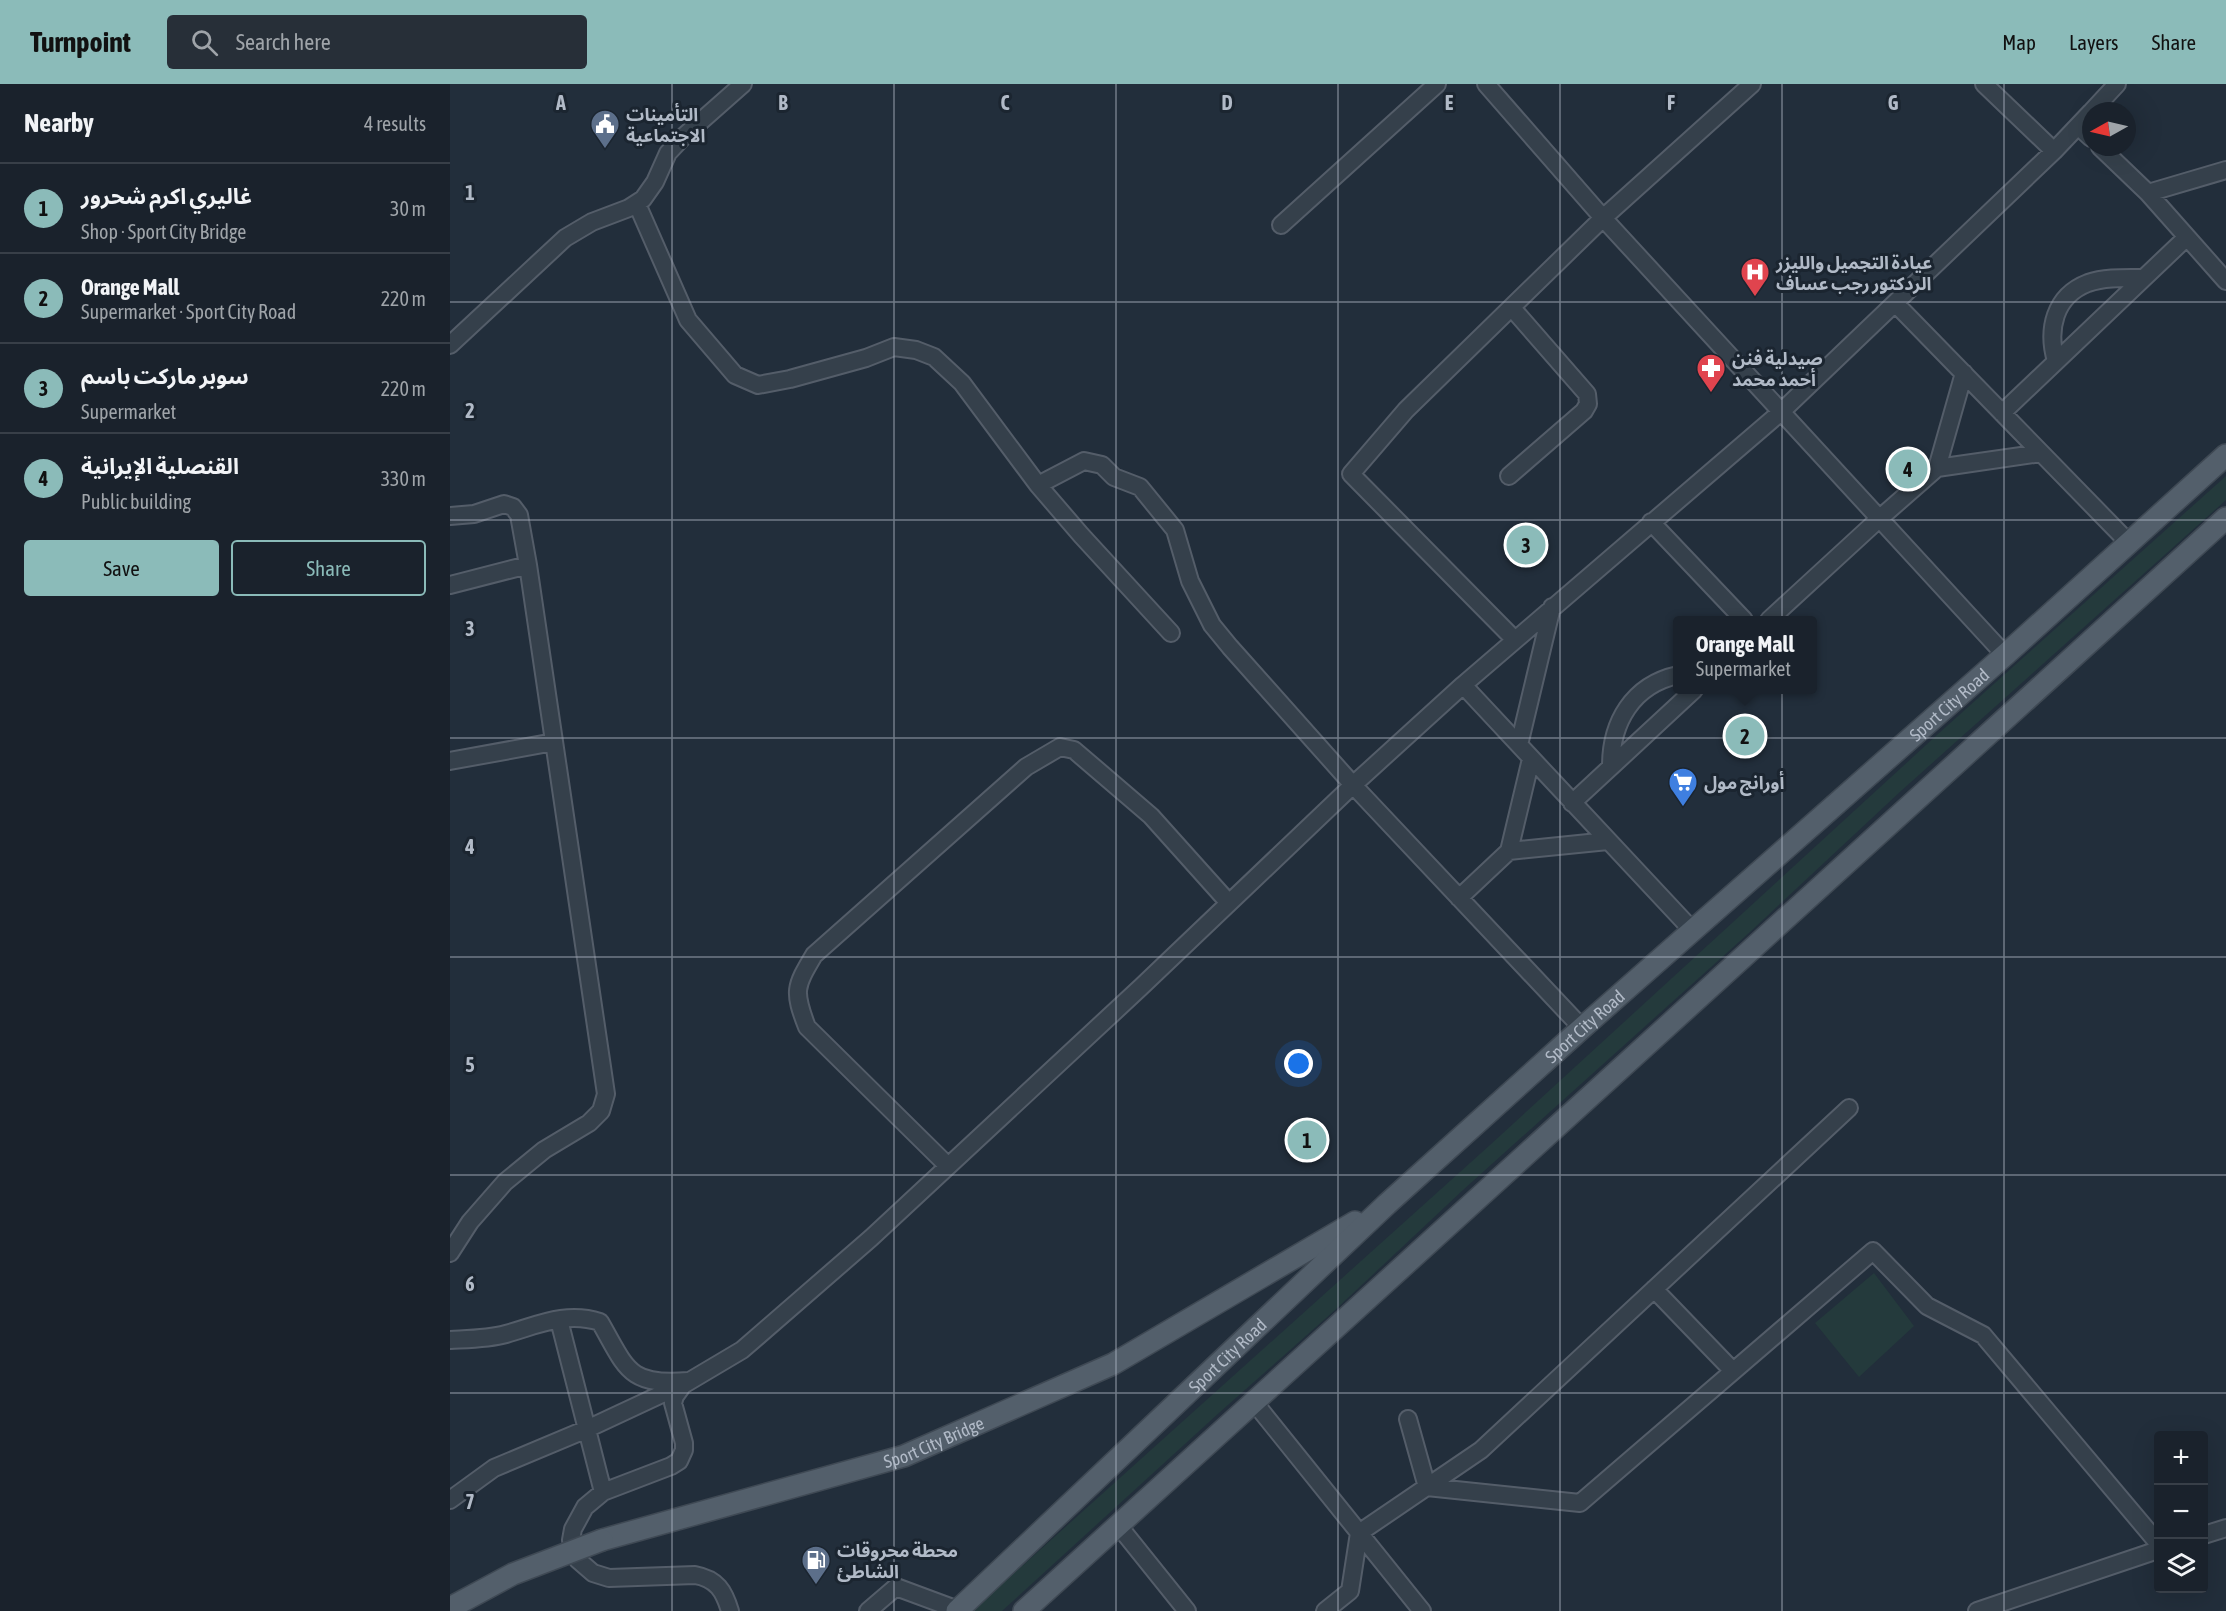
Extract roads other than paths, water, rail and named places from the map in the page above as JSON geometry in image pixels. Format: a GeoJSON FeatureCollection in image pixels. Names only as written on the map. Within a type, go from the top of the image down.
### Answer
{"type":"FeatureCollection","features":[{"type":"Feature","properties":{"kind":"main road","name":"Sport City Road"},"geometry":{"type":"LineString","coordinates":[[957,1611],[1387,1204],[1582,1028],[2006,655],[2226,455]]}},
{"type":"Feature","properties":{"kind":"main road"},"geometry":{"type":"LineString","coordinates":[[1024,1611],[2226,518]]}},
{"type":"Feature","properties":{"kind":"main road","name":"Sport City Bridge"},"geometry":{"type":"LineString","coordinates":[[450,1608],[513,1574],[602,1540],[904,1456],[1113,1364],[1387,1204]]}},
{"type":"Feature","properties":{"kind":"street"},"geometry":{"type":"LineString","coordinates":[[451,342],[565,238],[592,222],[637,204],[650,191],[668,153],[742,84]]}},
{"type":"Feature","properties":{"kind":"street"},"geometry":{"type":"LineString","coordinates":[[1281,225],[1437,84]]}},
{"type":"Feature","properties":{"kind":"street"},"geometry":{"type":"LineString","coordinates":[[1486,84],[1603,218],[2006,655]]}},
{"type":"Feature","properties":{"kind":"street"},"geometry":{"type":"LineString","coordinates":[[1514,639],[1352,474],[1406,410],[1603,218],[1752,84]]}},
{"type":"Feature","properties":{"kind":"street"},"geometry":{"type":"LineString","coordinates":[[1984,84],[2054,151]]}},
{"type":"Feature","properties":{"kind":"street"},"geometry":{"type":"LineString","coordinates":[[2100,102],[2117,84]]}},
{"type":"Feature","properties":{"kind":"street"},"geometry":{"type":"LineString","coordinates":[[450,1500],[494,1468],[587,1429],[688,1381],[726,1361],[763,1333],[871,1238],[1353,785],[1463,685],[1782,411],[2054,151],[2082,121]]}},
{"type":"Feature","properties":{"kind":"street"},"geometry":{"type":"LineString","coordinates":[[2078,126],[2082,130]]}},
{"type":"Feature","properties":{"kind":"street"},"geometry":{"type":"LineString","coordinates":[[2109,156],[2148,193],[2226,279]]}},
{"type":"Feature","properties":{"kind":"street"},"geometry":{"type":"LineString","coordinates":[[2148,193],[2226,170]]}},
{"type":"Feature","properties":{"kind":"street"},"geometry":{"type":"LineString","coordinates":[[637,204],[688,320],[735,375],[758,385],[790,379],[894,347],[916,350],[934,357],[962,383],[1038,485],[1171,633]]}},
{"type":"Feature","properties":{"kind":"street"},"geometry":{"type":"LineString","coordinates":[[2002,412],[2187,237]]}},
{"type":"Feature","properties":{"kind":"street"},"geometry":{"type":"LineString","coordinates":[[2056,361],[2052,344],[2053,327],[2061,304],[2075,290],[2104,279],[2143,278]]}},
{"type":"Feature","properties":{"kind":"street"},"geometry":{"type":"LineString","coordinates":[[1895,303],[2129,543]]}},
{"type":"Feature","properties":{"kind":"street"},"geometry":{"type":"LineString","coordinates":[[1509,476],[1584,411],[1588,404],[1587,394],[1512,308]]}},
{"type":"Feature","properties":{"kind":"street"},"geometry":{"type":"LineString","coordinates":[[1774,616],[1937,468],[1964,373]]}},
{"type":"Feature","properties":{"kind":"street"},"geometry":{"type":"LineString","coordinates":[[1937,468],[2041,453]]}},
{"type":"Feature","properties":{"kind":"street"},"geometry":{"type":"LineString","coordinates":[[1038,485],[1084,461],[1101,465],[1114,477],[1140,487],[1174,530],[1190,581],[1212,625],[1353,785],[1582,1028]]}},
{"type":"Feature","properties":{"kind":"street"},"geometry":{"type":"LineString","coordinates":[[450,516],[465,516],[499,505],[509,505],[519,515],[606,1094],[596,1118],[544,1150],[505,1182],[470,1222],[450,1253]]}},
{"type":"Feature","properties":{"kind":"street"},"geometry":{"type":"LineString","coordinates":[[1651,522],[1739,616]]}},
{"type":"Feature","properties":{"kind":"street"},"geometry":{"type":"LineString","coordinates":[[450,585],[528,565]]}},
{"type":"Feature","properties":{"kind":"street"},"geometry":{"type":"LineString","coordinates":[[1519,745],[1552,607]]}},
{"type":"Feature","properties":{"kind":"street"},"geometry":{"type":"LineString","coordinates":[[1611,766],[1614,733],[1620,718],[1632,700],[1655,683],[1673,676]]}},
{"type":"Feature","properties":{"kind":"street"},"geometry":{"type":"LineString","coordinates":[[1463,685],[1693,931]]}},
{"type":"Feature","properties":{"kind":"street"},"geometry":{"type":"LineString","coordinates":[[1572,803],[1690,694]]}},
{"type":"Feature","properties":{"kind":"street"},"geometry":{"type":"LineString","coordinates":[[450,761],[554,742]]}},
{"type":"Feature","properties":{"kind":"street"},"geometry":{"type":"LineString","coordinates":[[948,1166],[807,1027],[799,1006],[798,982],[814,955],[1026,767],[1060,747],[1074,750],[1151,816],[1229,903]]}},
{"type":"Feature","properties":{"kind":"street"},"geometry":{"type":"LineString","coordinates":[[1460,898],[1509,851],[1531,759]]}},
{"type":"Feature","properties":{"kind":"street"},"geometry":{"type":"LineString","coordinates":[[1509,851],[1608,841]]}},
{"type":"Feature","properties":{"kind":"street"},"geometry":{"type":"LineString","coordinates":[[1325,1611],[1350,1591],[1359,1533],[1481,1450],[1849,1108]]}},
{"type":"Feature","properties":{"kind":"street"},"geometry":{"type":"LineString","coordinates":[[1427,1487],[1580,1503],[1873,1251],[1927,1306],[1983,1335],[2155,1539]]}},
{"type":"Feature","properties":{"kind":"street"},"geometry":{"type":"LineString","coordinates":[[1654,1289],[1733,1371]]}},
{"type":"Feature","properties":{"kind":"street"},"geometry":{"type":"LineString","coordinates":[[450,1340],[504,1334],[541,1322],[584,1317],[600,1322],[624,1365],[651,1382],[688,1381]]}},
{"type":"Feature","properties":{"kind":"street"},"geometry":{"type":"LineString","coordinates":[[559,1320],[603,1492]]}},
{"type":"Feature","properties":{"kind":"street"},"geometry":{"type":"LineString","coordinates":[[688,1381],[679,1389],[673,1403],[684,1443],[684,1450],[679,1461],[603,1492],[585,1507],[573,1529],[573,1551],[586,1568],[609,1578],[695,1575],[704,1577],[722,1589],[730,1611]]}},
{"type":"Feature","properties":{"kind":"street"},"geometry":{"type":"LineString","coordinates":[[1254,1402],[1422,1611]]}},
{"type":"Feature","properties":{"kind":"street"},"geometry":{"type":"LineString","coordinates":[[1408,1419],[1427,1487]]}},
{"type":"Feature","properties":{"kind":"street"},"geometry":{"type":"LineString","coordinates":[[1118,1525],[1187,1611]]}},
{"type":"Feature","properties":{"kind":"street"},"geometry":{"type":"LineString","coordinates":[[2208,1534],[2226,1528]]}},
{"type":"Feature","properties":{"kind":"street"},"geometry":{"type":"LineString","coordinates":[[1977,1611],[2154,1552]]}},
{"type":"Feature","properties":{"kind":"street"},"geometry":{"type":"LineString","coordinates":[[868,1611],[896,1587],[957,1611]]}},
{"type":"Feature","properties":{"kind":"place","name":"التأمينات الاجتماعية"},"geometry":{"type":"Point","coordinates":[605,150]}},
{"type":"Feature","properties":{"kind":"place","name":"عيادة التجميل والليزر الردكتور رجب عساف"},"geometry":{"type":"Point","coordinates":[1755,298]}},
{"type":"Feature","properties":{"kind":"place","name":"صيدلية فنن أحمد محمد"},"geometry":{"type":"Point","coordinates":[1711,394]}},
{"type":"Feature","properties":{"kind":"place","name":"القنصلية الإيرانية"},"geometry":{"type":"Point","coordinates":[1908,469]}},
{"type":"Feature","properties":{"kind":"place","name":"سوبر ماركت باسم"},"geometry":{"type":"Point","coordinates":[1526,545]}},
{"type":"Feature","properties":{"kind":"place","name":"Orange Mall"},"geometry":{"type":"Point","coordinates":[1745,736]}},
{"type":"Feature","properties":{"kind":"place","name":"أورانج مول"},"geometry":{"type":"Point","coordinates":[1683,808]}},
{"type":"Feature","properties":{"kind":"place","name":"غاليري اكرم شحرور"},"geometry":{"type":"Point","coordinates":[1307,1140]}},
{"type":"Feature","properties":{"kind":"place","name":"محطة محروقات الشاطئ"},"geometry":{"type":"Point","coordinates":[816,1586]}}]}
